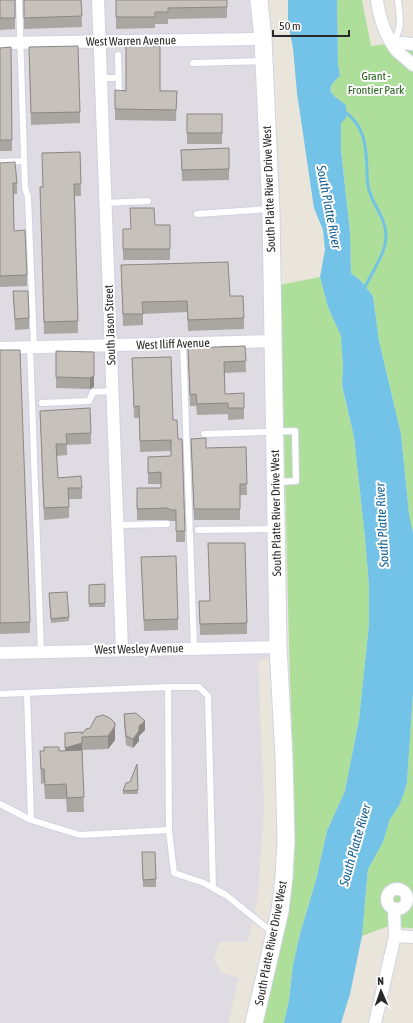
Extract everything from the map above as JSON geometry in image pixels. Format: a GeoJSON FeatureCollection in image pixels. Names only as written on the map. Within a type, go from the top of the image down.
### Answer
{"type":"FeatureCollection","features":[{"type":"Feature","properties":{"kind":"street","name":"South Jason Street"},"geometry":{"type":"LineString","coordinates":[[98,0],[122,650]]}},
{"type":"Feature","properties":{"kind":"street","name":"South Platte River Drive West"},"geometry":{"type":"LineString","coordinates":[[254,1023],[275,934],[284,877],[286,842],[284,757],[278,647],[271,209],[263,39],[259,0]]}},
{"type":"Feature","properties":{"kind":"street"},"geometry":{"type":"LineString","coordinates":[[377,0],[378,12],[391,42],[397,51],[413,65]]}},
{"type":"Feature","properties":{"kind":"street","name":"West Warren Avenue"},"geometry":{"type":"LineString","coordinates":[[0,44],[263,39]]}},
{"type":"Feature","properties":{"kind":"street"},"geometry":{"type":"LineString","coordinates":[[391,42],[413,44]]}},
{"type":"Feature","properties":{"kind":"street","name":"West Iliff Avenue"},"geometry":{"type":"LineString","coordinates":[[0,348],[274,342]]}},
{"type":"Feature","properties":{"kind":"street","name":"West Wesley Avenue"},"geometry":{"type":"LineString","coordinates":[[0,653],[278,647]]}},
{"type":"Feature","properties":{"kind":"street"},"geometry":{"type":"LineString","coordinates":[[375,1023],[395,936],[394,909]]}},
{"type":"Feature","properties":{"kind":"street"},"geometry":{"type":"LineString","coordinates":[[395,936],[413,937]]}},
{"type":"Feature","properties":{"kind":"lane"},"geometry":{"type":"LineString","coordinates":[[19,0],[25,188],[28,197],[41,652]]}},
{"type":"Feature","properties":{"kind":"lane"},"geometry":{"type":"LineString","coordinates":[[391,42],[398,36],[400,29],[398,0]]}},
{"type":"Feature","properties":{"kind":"lane"},"geometry":{"type":"LineString","coordinates":[[118,55],[119,98]]}},
{"type":"Feature","properties":{"kind":"lane"},"geometry":{"type":"LineString","coordinates":[[193,63],[264,61]]}},
{"type":"Feature","properties":{"kind":"lane"},"geometry":{"type":"LineString","coordinates":[[101,78],[118,78]]}},
{"type":"Feature","properties":{"kind":"lane"},"geometry":{"type":"LineString","coordinates":[[0,162],[24,161]]}},
{"type":"Feature","properties":{"kind":"lane"},"geometry":{"type":"LineString","coordinates":[[106,203],[148,201]]}},
{"type":"Feature","properties":{"kind":"lane"},"geometry":{"type":"LineString","coordinates":[[197,214],[271,209]]}},
{"type":"Feature","properties":{"kind":"lane"},"geometry":{"type":"LineString","coordinates":[[183,344],[194,648]]}},
{"type":"Feature","properties":{"kind":"lane"},"geometry":{"type":"LineString","coordinates":[[42,403],[89,401],[93,392],[113,391]]}},
{"type":"Feature","properties":{"kind":"lane"},"geometry":{"type":"LineString","coordinates":[[204,434],[275,432]]}},
{"type":"Feature","properties":{"kind":"lane"},"geometry":{"type":"LineString","coordinates":[[118,525],[168,524]]}},
{"type":"Feature","properties":{"kind":"lane"},"geometry":{"type":"LineString","coordinates":[[198,530],[276,529]]}},
{"type":"Feature","properties":{"kind":"lane"},"geometry":{"type":"LineString","coordinates":[[168,687],[169,830],[174,873],[204,884],[226,895],[275,934]]}},
{"type":"Feature","properties":{"kind":"lane"},"geometry":{"type":"LineString","coordinates":[[0,694],[199,687],[208,696],[213,888]]}},
{"type":"Feature","properties":{"kind":"lane"},"geometry":{"type":"LineString","coordinates":[[27,693],[31,820]]}},
{"type":"Feature","properties":{"kind":"lane"},"geometry":{"type":"LineString","coordinates":[[0,804],[31,820],[80,835],[169,830]]}},
{"type":"Feature","properties":{"kind":"shaded area"},"geometry":{"type":"Polygon","coordinates":[[[0,0],[263,0],[285,648],[258,662],[264,806],[258,896],[248,942],[219,942],[214,959],[221,973],[239,978],[228,1023],[0,1023],[0,0]]]}},
{"type":"Feature","properties":{"kind":"green space","name":"Grant - Frontier Park"},"geometry":{"type":"Polygon","coordinates":[[[337,0],[362,0],[371,46],[413,41],[413,533],[409,514],[401,434],[379,341],[373,296],[360,280],[351,273],[350,232],[341,149],[341,123],[336,97],[332,95],[331,89],[334,82],[340,76],[338,64],[337,0]]]}},
{"type":"Feature","properties":{"kind":"green space"},"geometry":{"type":"Polygon","coordinates":[[[320,277],[328,307],[341,336],[343,367],[342,386],[354,437],[365,537],[369,586],[369,624],[359,720],[345,791],[327,831],[316,880],[300,934],[293,965],[289,1000],[284,1023],[258,1023],[290,875],[295,826],[279,285],[320,277]]]}},
{"type":"Feature","properties":{"kind":"green space"},"geometry":{"type":"Polygon","coordinates":[[[413,693],[413,928],[386,927],[362,936],[368,869],[383,842],[390,819],[399,806],[407,782],[413,693]]]}},
{"type":"Feature","properties":{"kind":"water","name":"South Platte River"},"geometry":{"type":"Polygon","coordinates":[[[288,0],[337,0],[338,64],[340,76],[332,85],[331,92],[346,105],[346,118],[341,123],[341,150],[350,232],[351,273],[360,280],[373,296],[379,341],[401,434],[409,514],[413,533],[413,693],[407,782],[399,806],[390,819],[383,842],[368,869],[362,936],[350,994],[341,1023],[284,1023],[289,1000],[293,965],[300,934],[316,880],[327,831],[345,791],[359,720],[369,624],[369,586],[365,537],[354,437],[342,385],[343,367],[341,336],[328,307],[320,277],[325,250],[323,230],[314,208],[297,93],[293,48],[288,22],[288,0]]]}},
{"type":"Feature","properties":{"kind":"building"},"geometry":{"type":"Polygon","coordinates":[[[0,0],[15,0],[15,18],[0,18],[0,0]]]}},
{"type":"Feature","properties":{"kind":"building"},"geometry":{"type":"Polygon","coordinates":[[[24,0],[81,0],[82,16],[24,18],[24,0]]]}},
{"type":"Feature","properties":{"kind":"building"},"geometry":{"type":"Polygon","coordinates":[[[116,0],[227,0],[227,7],[168,8],[168,12],[155,12],[155,17],[116,17],[116,0]]]}},
{"type":"Feature","properties":{"kind":"building"},"geometry":{"type":"Polygon","coordinates":[[[126,45],[160,46],[160,91],[177,91],[176,110],[115,109],[115,90],[126,91],[126,45]]]}},
{"type":"Feature","properties":{"kind":"building"},"geometry":{"type":"Polygon","coordinates":[[[78,46],[80,112],[31,113],[29,47],[78,46]]]}},
{"type":"Feature","properties":{"kind":"building"},"geometry":{"type":"Polygon","coordinates":[[[11,47],[12,140],[0,140],[0,48],[11,47]]]}},
{"type":"Feature","properties":{"kind":"building"},"geometry":{"type":"Polygon","coordinates":[[[187,114],[222,114],[222,133],[187,133],[187,114]]]}},
{"type":"Feature","properties":{"kind":"building"},"geometry":{"type":"Polygon","coordinates":[[[229,148],[229,169],[182,170],[181,150],[229,148]]]}},
{"type":"Feature","properties":{"kind":"building"},"geometry":{"type":"Polygon","coordinates":[[[80,152],[81,184],[74,184],[78,321],[44,322],[40,187],[43,187],[42,153],[80,152]]]}},
{"type":"Feature","properties":{"kind":"building"},"geometry":{"type":"Polygon","coordinates":[[[15,162],[17,183],[13,183],[14,231],[25,230],[27,275],[0,276],[0,163],[15,162]]]}},
{"type":"Feature","properties":{"kind":"building"},"geometry":{"type":"Polygon","coordinates":[[[130,208],[154,208],[155,225],[170,225],[170,249],[123,249],[123,229],[131,229],[130,208]]]}},
{"type":"Feature","properties":{"kind":"building"},"geometry":{"type":"Polygon","coordinates":[[[228,262],[230,296],[243,296],[244,318],[188,320],[187,301],[142,302],[143,314],[123,314],[121,265],[228,262]]]}},
{"type":"Feature","properties":{"kind":"building"},"geometry":{"type":"Polygon","coordinates":[[[13,291],[28,291],[29,318],[15,319],[13,291]]]}},
{"type":"Feature","properties":{"kind":"building"},"geometry":{"type":"Polygon","coordinates":[[[245,346],[246,361],[224,362],[225,394],[244,393],[244,408],[228,408],[228,403],[197,404],[196,394],[190,395],[188,348],[245,346]]]}},
{"type":"Feature","properties":{"kind":"building"},"geometry":{"type":"Polygon","coordinates":[[[0,350],[20,350],[30,622],[0,623],[0,350]]]}},
{"type":"Feature","properties":{"kind":"building"},"geometry":{"type":"Polygon","coordinates":[[[56,351],[94,352],[94,376],[90,378],[56,377],[56,351]]]}},
{"type":"Feature","properties":{"kind":"building"},"geometry":{"type":"Polygon","coordinates":[[[171,357],[173,420],[177,420],[178,439],[182,439],[185,531],[176,531],[176,510],[167,508],[137,509],[137,488],[161,488],[161,472],[148,473],[148,457],[171,456],[171,440],[140,441],[139,406],[134,407],[132,358],[171,357]]]}},
{"type":"Feature","properties":{"kind":"building"},"geometry":{"type":"Polygon","coordinates":[[[90,408],[91,433],[66,434],[67,444],[56,444],[58,478],[81,476],[82,488],[68,488],[69,507],[44,508],[40,411],[90,408]]]}},
{"type":"Feature","properties":{"kind":"building"},"geometry":{"type":"Polygon","coordinates":[[[206,438],[206,448],[246,447],[247,484],[240,484],[240,509],[194,509],[191,439],[206,438]]]}},
{"type":"Feature","properties":{"kind":"building"},"geometry":{"type":"Polygon","coordinates":[[[208,543],[245,543],[247,623],[200,624],[199,601],[210,601],[208,543]]]}},
{"type":"Feature","properties":{"kind":"building"},"geometry":{"type":"Polygon","coordinates":[[[176,556],[178,619],[144,620],[141,557],[176,556]]]}},
{"type":"Feature","properties":{"kind":"building"},"geometry":{"type":"Polygon","coordinates":[[[105,584],[105,603],[89,604],[89,585],[105,584]]]}},
{"type":"Feature","properties":{"kind":"building"},"geometry":{"type":"Polygon","coordinates":[[[67,592],[69,617],[51,619],[49,593],[67,592]]]}},
{"type":"Feature","properties":{"kind":"building"},"geometry":{"type":"Polygon","coordinates":[[[136,713],[145,721],[139,726],[139,731],[133,739],[126,736],[124,714],[136,713]]]}},
{"type":"Feature","properties":{"kind":"building"},"geometry":{"type":"Polygon","coordinates":[[[103,715],[110,718],[115,723],[115,726],[108,736],[82,737],[82,743],[65,748],[65,733],[82,732],[82,734],[86,729],[90,728],[96,717],[103,715]]]}},
{"type":"Feature","properties":{"kind":"building"},"geometry":{"type":"Polygon","coordinates":[[[44,747],[59,747],[59,751],[82,750],[84,797],[67,798],[66,784],[45,785],[44,769],[41,769],[40,751],[44,751],[44,747]]]}},
{"type":"Feature","properties":{"kind":"building"},"geometry":{"type":"Polygon","coordinates":[[[137,764],[138,790],[123,791],[126,783],[130,782],[137,764]]]}},
{"type":"Feature","properties":{"kind":"building"},"geometry":{"type":"Polygon","coordinates":[[[142,852],[155,852],[156,879],[143,880],[142,852]]]}},
{"type":"Feature","properties":{"kind":"waterway"},"geometry":{"type":"LineString","coordinates":[[344,111],[357,124],[361,131],[366,154],[368,188],[386,230],[384,250],[364,289]]}}]}
